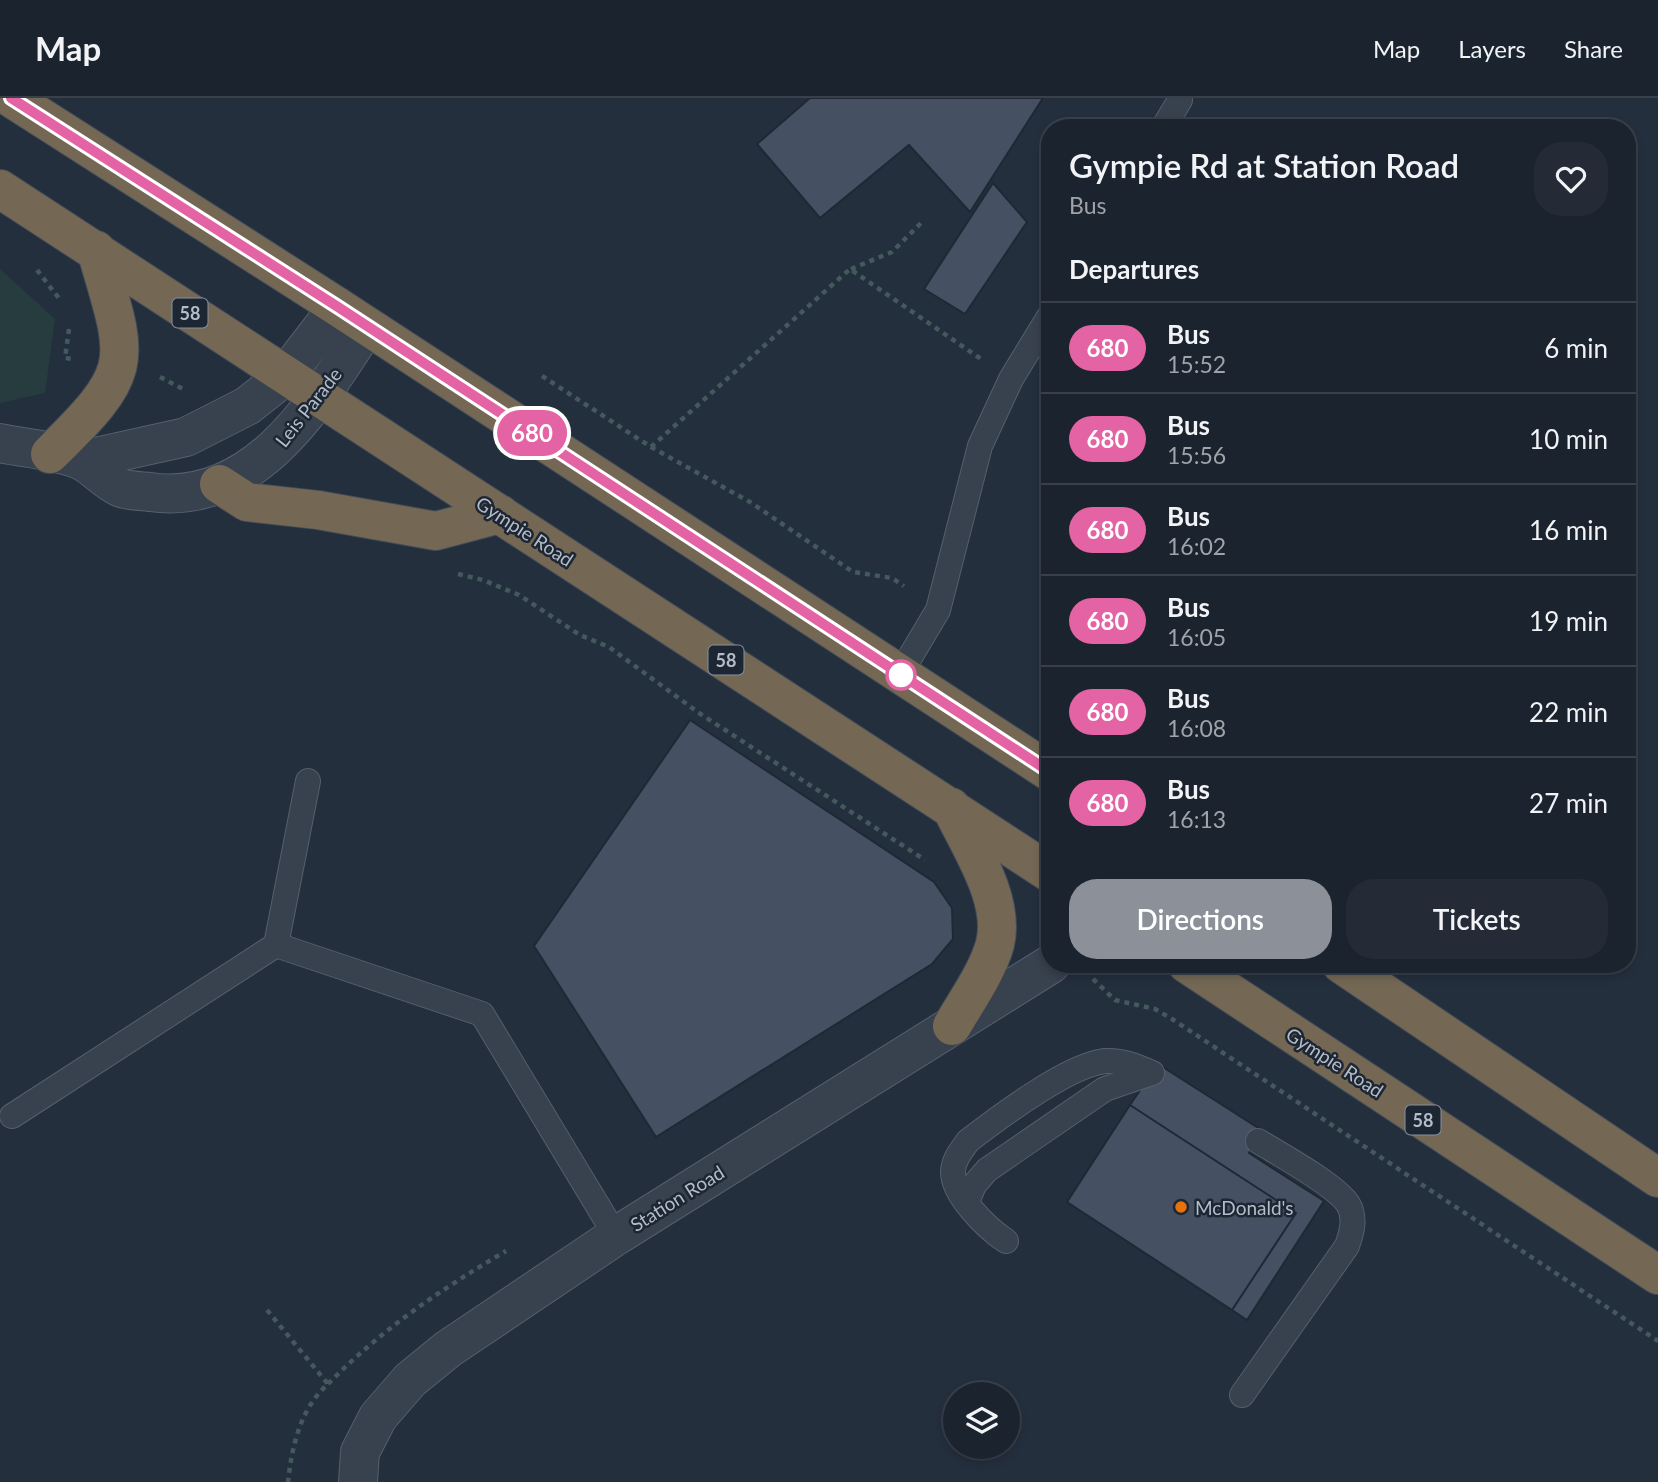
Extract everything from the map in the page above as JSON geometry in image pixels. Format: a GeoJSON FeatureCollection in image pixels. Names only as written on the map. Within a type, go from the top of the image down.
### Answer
{"type":"FeatureCollection","features":[{"type":"Feature","properties":{"kind":"highway"},"geometry":{"type":"LineString","coordinates":[[11,98],[1041,766]]}},
{"type":"Feature","properties":{"kind":"highway","name":"Gympie Road"},"geometry":{"type":"LineString","coordinates":[[0,189],[1041,867]]}},
{"type":"Feature","properties":{"kind":"highway"},"geometry":{"type":"LineString","coordinates":[[66,457],[119,369],[120,335],[96,250]]}},
{"type":"Feature","properties":{"kind":"highway"},"geometry":{"type":"LineString","coordinates":[[219,484],[247,502],[318,510],[436,531],[500,514]]}},
{"type":"Feature","properties":{"kind":"highway"},"geometry":{"type":"LineString","coordinates":[[951,807],[993,901],[997,922],[995,944],[985,968],[952,1026]]}},
{"type":"Feature","properties":{"kind":"highway","name":"Gympie Road"},"geometry":{"type":"LineString","coordinates":[[1201,973],[1658,1275]]}},
{"type":"Feature","properties":{"kind":"highway"},"geometry":{"type":"LineString","coordinates":[[1355,973],[1658,1178]]}},
{"type":"Feature","properties":{"kind":"street","name":"Leis Parade"},"geometry":{"type":"LineString","coordinates":[[66,457],[170,441],[207,428],[247,406],[352,317]]}},
{"type":"Feature","properties":{"kind":"street","name":"Leis Parade"},"geometry":{"type":"LineString","coordinates":[[0,443],[66,457],[120,487],[166,495],[203,491],[276,449],[320,398],[352,317]]}},
{"type":"Feature","properties":{"kind":"street","name":"Station Road"},"geometry":{"type":"LineString","coordinates":[[358,1482],[360,1451],[372,1429],[410,1380],[483,1322],[952,1026],[1061,973]]}},
{"type":"Feature","properties":{"kind":"lane"},"geometry":{"type":"LineString","coordinates":[[1168,119],[1180,100]]}},
{"type":"Feature","properties":{"kind":"lane"},"geometry":{"type":"LineString","coordinates":[[900,674],[938,610],[980,446],[1011,379],[1041,330]]}},
{"type":"Feature","properties":{"kind":"lane"},"geometry":{"type":"LineString","coordinates":[[12,1116],[276,945],[308,781]]}},
{"type":"Feature","properties":{"kind":"lane"},"geometry":{"type":"LineString","coordinates":[[276,945],[482,1014],[616,1236]]}},
{"type":"Feature","properties":{"kind":"lane"},"geometry":{"type":"LineString","coordinates":[[967,1202],[974,1185],[987,1170],[1105,1089],[1152,1073],[1125,1062],[1104,1061],[1081,1067],[968,1141],[957,1156],[953,1173],[967,1202],[991,1231],[1006,1241]]}},
{"type":"Feature","properties":{"kind":"lane"},"geometry":{"type":"LineString","coordinates":[[1242,1395],[1347,1246],[1353,1217],[1348,1203],[1336,1191],[1258,1141]]}},
{"type":"Feature","properties":{"kind":"path"},"geometry":{"type":"LineString","coordinates":[[651,447],[850,269],[892,252],[923,221]]}},
{"type":"Feature","properties":{"kind":"path"},"geometry":{"type":"LineString","coordinates":[[30,264],[47,279],[63,304]]}},
{"type":"Feature","properties":{"kind":"path"},"geometry":{"type":"LineString","coordinates":[[850,269],[1011,379]]}},
{"type":"Feature","properties":{"kind":"path"},"geometry":{"type":"LineString","coordinates":[[69,325],[65,358],[75,360]]}},
{"type":"Feature","properties":{"kind":"path"},"geometry":{"type":"LineString","coordinates":[[155,376],[164,378],[184,390]]}},
{"type":"Feature","properties":{"kind":"path"},"geometry":{"type":"LineString","coordinates":[[542,376],[651,447],[750,502],[853,572],[892,578],[938,610]]}},
{"type":"Feature","properties":{"kind":"path"},"geometry":{"type":"LineString","coordinates":[[452,572],[483,580],[519,595],[580,635],[608,647],[699,713],[935,868]]}},
{"type":"Feature","properties":{"kind":"path"},"geometry":{"type":"LineString","coordinates":[[1075,973],[1115,1000],[1155,1009],[1172,1019],[1658,1341]]}},
{"type":"Feature","properties":{"kind":"path"},"geometry":{"type":"LineString","coordinates":[[267,1310],[328,1384],[312,1398],[300,1426],[291,1453],[288,1482]]}},
{"type":"Feature","properties":{"kind":"green space"},"geometry":{"type":"Polygon","coordinates":[[[0,269],[55,319],[45,393],[0,403],[0,269]]]}},
{"type":"Feature","properties":{"kind":"building"},"geometry":{"type":"Polygon","coordinates":[[[810,98],[1043,98],[970,212],[909,145],[820,218],[757,144],[810,98]]]}},
{"type":"Feature","properties":{"kind":"building"},"geometry":{"type":"Polygon","coordinates":[[[993,183],[1027,222],[965,314],[924,289],[993,183]]]}},
{"type":"Feature","properties":{"kind":"building"},"geometry":{"type":"Polygon","coordinates":[[[690,720],[934,882],[952,908],[953,939],[932,964],[656,1137],[534,946],[690,720]]]}},
{"type":"Feature","properties":{"kind":"building"},"geometry":{"type":"Polygon","coordinates":[[[1158,1064],[1263,1131],[1249,1153],[1324,1201],[1247,1320],[1232,1310],[1296,1213],[1130,1105],[1158,1064]]]}},
{"type":"Feature","properties":{"kind":"building","name":"McDonald's"},"geometry":{"type":"Polygon","coordinates":[[[1130,1105],[1296,1213],[1232,1310],[1067,1202],[1130,1105]]]}},
{"type":"Feature","properties":{"kind":"bus line","name":"680"},"geometry":{"type":"LineString","coordinates":[[11,98],[477,397],[1041,766]]}},
{"type":"Feature","properties":{"kind":"place","name":"McDonald's"},"geometry":{"type":"Point","coordinates":[1181,1207]}}]}
